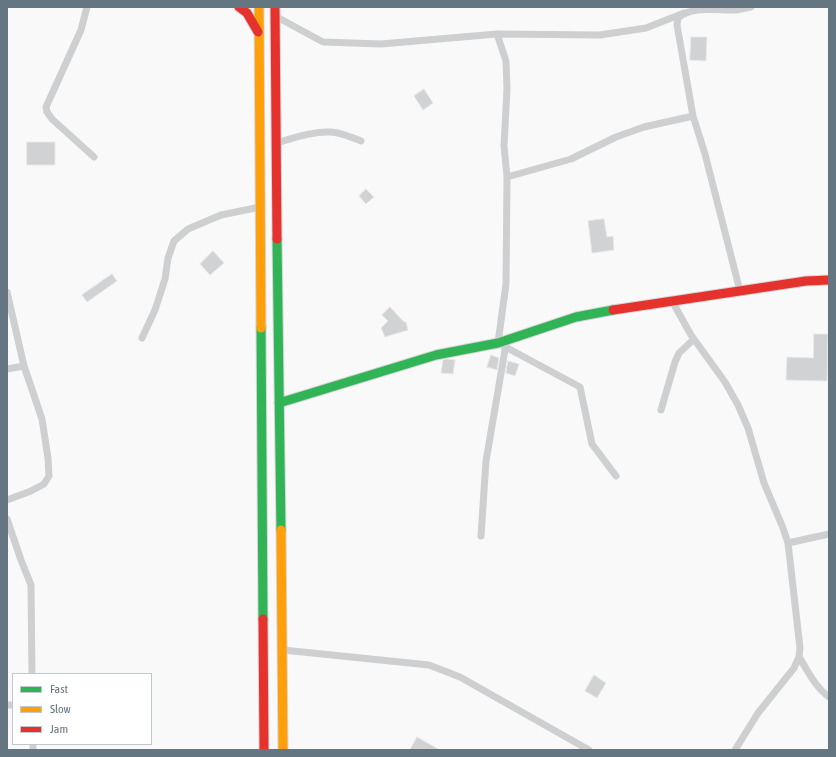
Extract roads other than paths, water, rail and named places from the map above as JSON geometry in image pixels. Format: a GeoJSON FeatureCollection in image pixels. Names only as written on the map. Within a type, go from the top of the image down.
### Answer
{"type":"FeatureCollection","features":[{"type":"Feature","properties":{"kind":"main road"},"geometry":{"type":"LineString","coordinates":[[239,7],[247,13],[259,34]]}},
{"type":"Feature","properties":{"kind":"main road"},"geometry":{"type":"LineString","coordinates":[[259,7],[264,750]]}},
{"type":"Feature","properties":{"kind":"main road"},"geometry":{"type":"LineString","coordinates":[[275,11],[283,750]]}},
{"type":"Feature","properties":{"kind":"main road"},"geometry":{"type":"LineString","coordinates":[[279,403],[436,355],[503,343],[576,318],[644,305],[806,281],[829,280]]}},
{"type":"Feature","properties":{"kind":"street"},"geometry":{"type":"LineString","coordinates":[[87,7],[82,30],[46,106],[46,112],[94,157]]}},
{"type":"Feature","properties":{"kind":"street"},"geometry":{"type":"LineString","coordinates":[[275,11],[323,42],[382,44],[497,34],[600,35],[646,28],[684,13],[700,10],[736,10],[751,7]]}},
{"type":"Feature","properties":{"kind":"street"},"geometry":{"type":"LineString","coordinates":[[684,13],[678,18],[677,25],[693,116],[705,154],[740,291]]}},
{"type":"Feature","properties":{"kind":"street"},"geometry":{"type":"LineString","coordinates":[[481,536],[486,461],[503,343],[506,284],[507,177],[504,146],[508,89],[506,61],[497,34]]}},
{"type":"Feature","properties":{"kind":"street"},"geometry":{"type":"LineString","coordinates":[[507,177],[571,159],[616,137],[644,127],[693,116]]}},
{"type":"Feature","properties":{"kind":"street"},"geometry":{"type":"LineString","coordinates":[[276,143],[306,135],[330,132],[346,135],[361,141]]}},
{"type":"Feature","properties":{"kind":"street"},"geometry":{"type":"LineString","coordinates":[[142,338],[155,310],[165,280],[168,258],[174,241],[188,229],[221,214],[260,207]]}},
{"type":"Feature","properties":{"kind":"street"},"geometry":{"type":"LineString","coordinates":[[7,292],[24,366],[42,418],[49,476],[44,484],[7,500]]}},
{"type":"Feature","properties":{"kind":"street"},"geometry":{"type":"LineString","coordinates":[[672,301],[694,339],[725,382],[738,405],[748,428],[764,483],[788,543],[798,630],[799,657],[794,668],[758,713],[735,750]]}},
{"type":"Feature","properties":{"kind":"street"},"geometry":{"type":"LineString","coordinates":[[661,410],[679,353],[694,339]]}},
{"type":"Feature","properties":{"kind":"street"},"geometry":{"type":"LineString","coordinates":[[503,343],[580,388],[592,444],[616,476]]}},
{"type":"Feature","properties":{"kind":"street"},"geometry":{"type":"LineString","coordinates":[[7,369],[24,366]]}},
{"type":"Feature","properties":{"kind":"street"},"geometry":{"type":"LineString","coordinates":[[7,519],[31,585],[32,673]]}},
{"type":"Feature","properties":{"kind":"street"},"geometry":{"type":"LineString","coordinates":[[788,543],[829,534]]}},
{"type":"Feature","properties":{"kind":"street"},"geometry":{"type":"LineString","coordinates":[[283,650],[429,665],[460,677],[590,750]]}},
{"type":"Feature","properties":{"kind":"street"},"geometry":{"type":"LineString","coordinates":[[799,657],[814,682],[829,697]]}}]}
